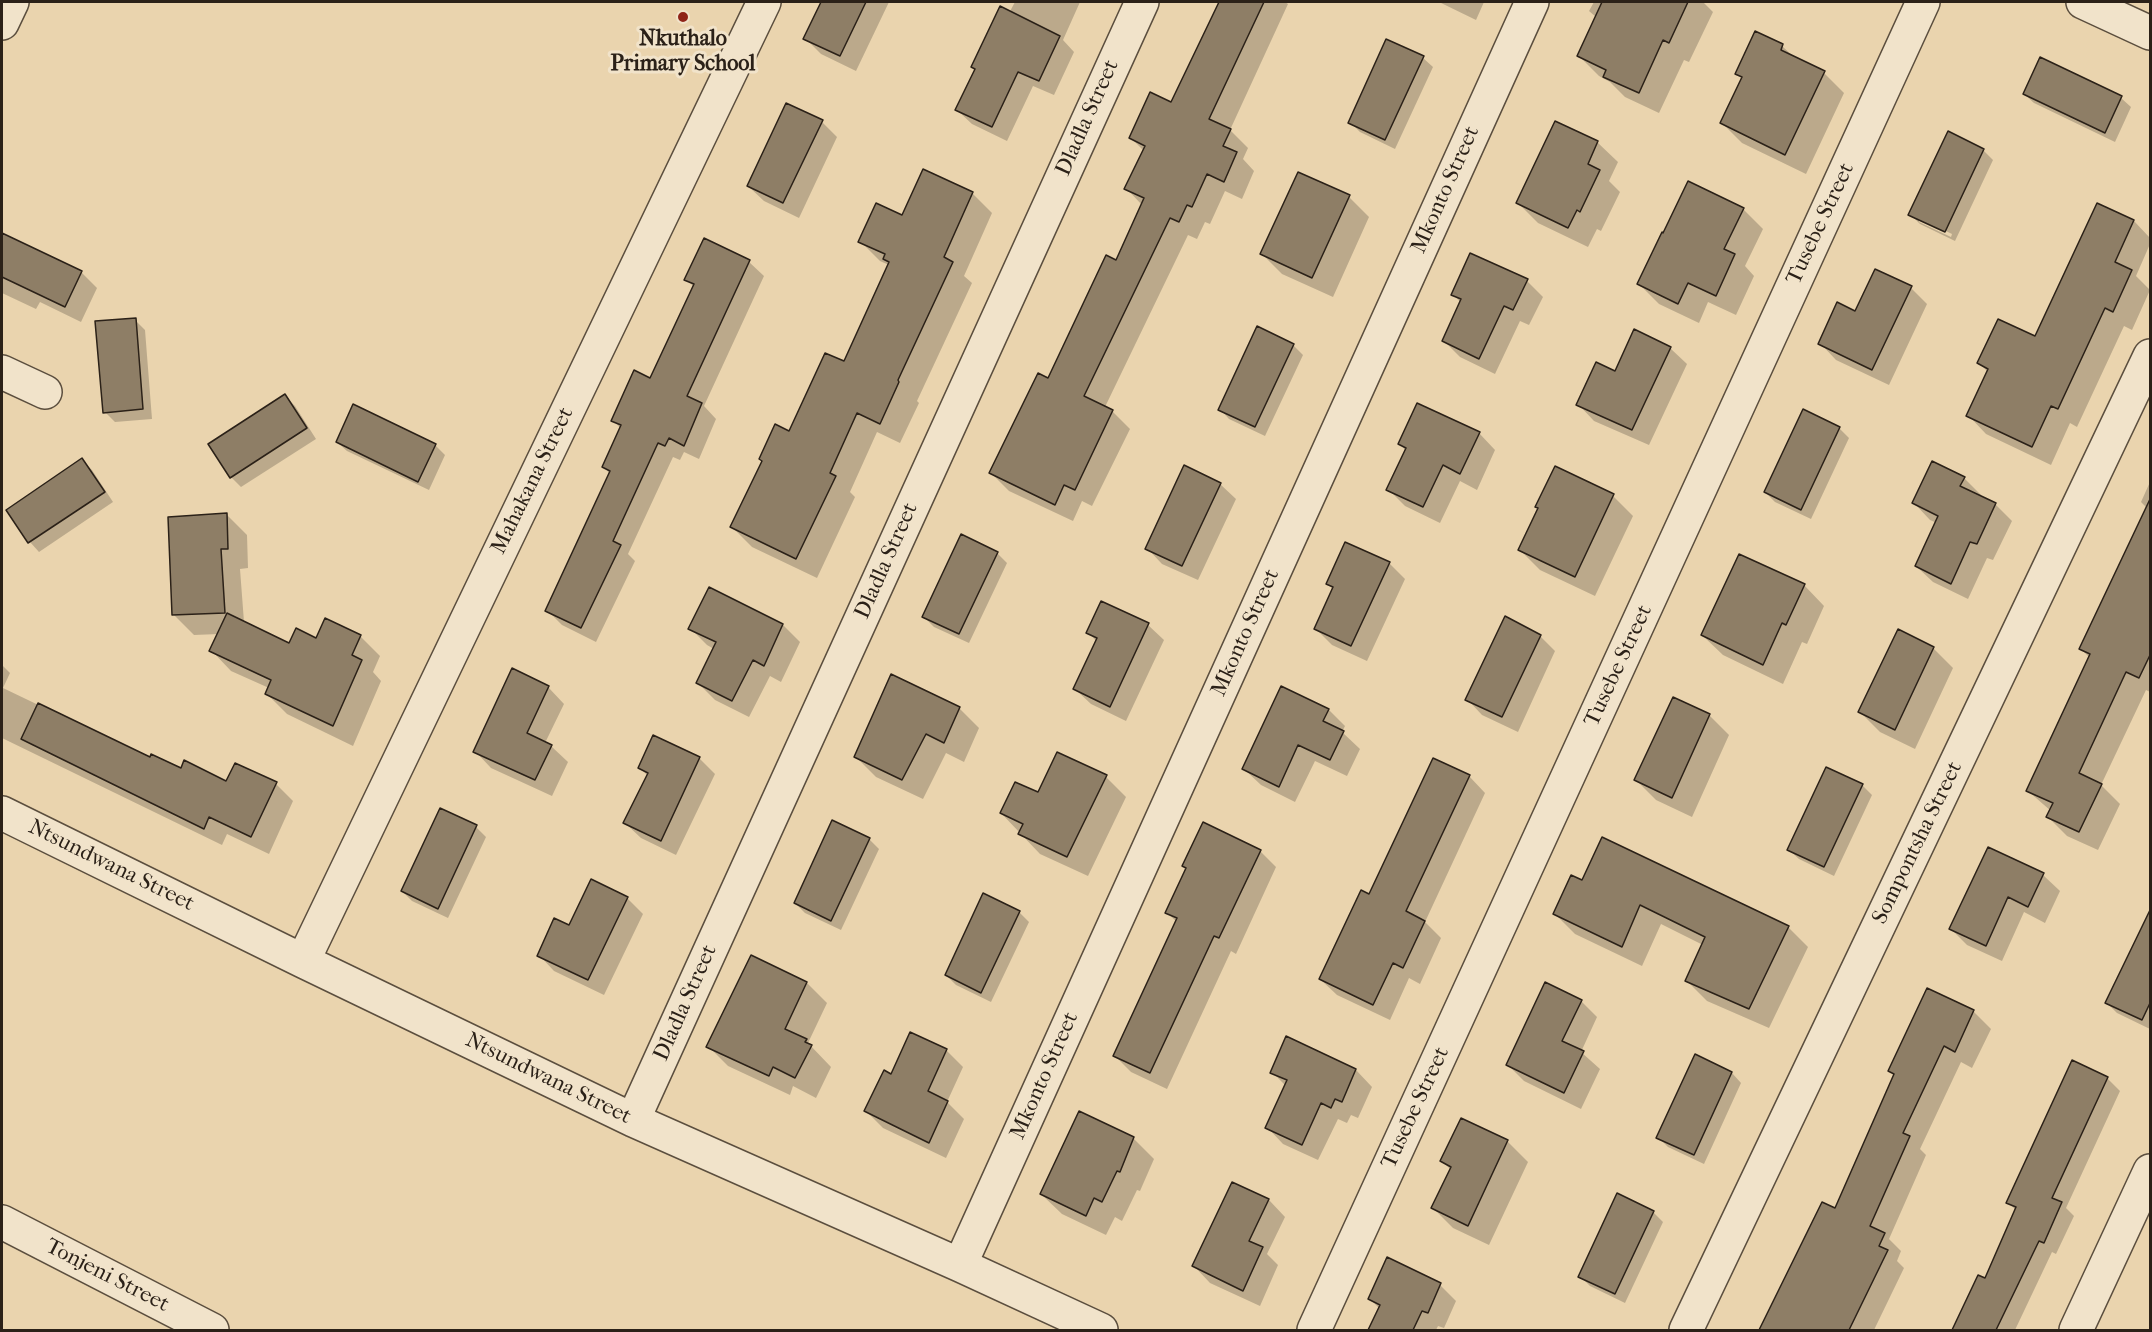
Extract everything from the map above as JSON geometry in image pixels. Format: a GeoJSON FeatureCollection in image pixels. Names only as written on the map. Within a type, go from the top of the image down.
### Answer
{"type":"FeatureCollection","features":[{"type":"Feature","properties":{"kind":"street"},"geometry":{"type":"LineString","coordinates":[[2,23],[12,2]]}},
{"type":"Feature","properties":{"kind":"street","name":"Mahakana Street"},"geometry":{"type":"LineString","coordinates":[[303,961],[764,2]]}},
{"type":"Feature","properties":{"kind":"street","name":"Dladla Street"},"geometry":{"type":"LineString","coordinates":[[633,1120],[1142,2]]}},
{"type":"Feature","properties":{"kind":"street","name":"Mkonto Street"},"geometry":{"type":"LineString","coordinates":[[960,1264],[1532,2]]}},
{"type":"Feature","properties":{"kind":"street","name":"Tusebe Street"},"geometry":{"type":"LineString","coordinates":[[1314,1330],[1923,2]]}},
{"type":"Feature","properties":{"kind":"street"},"geometry":{"type":"LineString","coordinates":[[2083,2],[2151,33]]}},
{"type":"Feature","properties":{"kind":"street","name":"Sompontsha Street"},"geometry":{"type":"LineString","coordinates":[[1686,1330],[2151,356]]}},
{"type":"Feature","properties":{"kind":"street"},"geometry":{"type":"LineString","coordinates":[[2,372],[45,392]]}},
{"type":"Feature","properties":{"kind":"street","name":"Ntsundwana Street"},"geometry":{"type":"LineString","coordinates":[[2,813],[633,1120],[960,1264],[1101,1330]]}},
{"type":"Feature","properties":{"kind":"street"},"geometry":{"type":"LineString","coordinates":[[2076,1330],[2151,1172]]}},
{"type":"Feature","properties":{"kind":"street","name":"Tonjeni Street"},"geometry":{"type":"LineString","coordinates":[[3,1227],[212,1330]]}},
{"type":"Feature","properties":{"kind":"building"},"geometry":{"type":"Polygon","coordinates":[[[821,2],[866,2],[840,56],[803,39],[821,2]]]}},
{"type":"Feature","properties":{"kind":"building"},"geometry":{"type":"Polygon","coordinates":[[[1219,2],[1264,2],[1209,119],[1231,129],[1223,146],[1237,152],[1224,182],[1207,174],[1192,207],[1187,205],[1179,222],[1170,218],[1084,396],[1113,410],[1075,490],[1064,485],[1055,505],[989,473],[1038,373],[1048,378],[1106,255],[1116,260],[1144,198],[1124,189],[1145,146],[1129,138],[1150,92],[1171,102],[1219,2]]]}},
{"type":"Feature","properties":{"kind":"building"},"geometry":{"type":"Polygon","coordinates":[[[1602,2],[1688,2],[1669,43],[1663,40],[1639,93],[1603,77],[1606,70],[1577,56],[1602,2]]]}},
{"type":"Feature","properties":{"kind":"building"},"geometry":{"type":"Polygon","coordinates":[[[1000,6],[1060,36],[1039,81],[1018,72],[992,127],[955,110],[975,69],[971,67],[1000,6]]]}},
{"type":"Feature","properties":{"kind":"building"},"geometry":{"type":"Polygon","coordinates":[[[1755,31],[1783,44],[1781,50],[1825,71],[1785,155],[1720,123],[1742,77],[1735,74],[1755,31]]]}},
{"type":"Feature","properties":{"kind":"building"},"geometry":{"type":"Polygon","coordinates":[[[1386,39],[1424,56],[1385,140],[1348,123],[1386,39]]]}},
{"type":"Feature","properties":{"kind":"building"},"geometry":{"type":"Polygon","coordinates":[[[2040,57],[2122,96],[2105,133],[2023,94],[2040,57]]]}},
{"type":"Feature","properties":{"kind":"building"},"geometry":{"type":"Polygon","coordinates":[[[786,103],[823,120],[783,203],[747,186],[786,103]]]}},
{"type":"Feature","properties":{"kind":"building"},"geometry":{"type":"Polygon","coordinates":[[[1555,121],[1598,141],[1588,164],[1600,170],[1580,212],[1577,210],[1568,228],[1516,203],[1555,121]]]}},
{"type":"Feature","properties":{"kind":"building"},"geometry":{"type":"Polygon","coordinates":[[[1948,131],[1984,149],[1945,232],[1908,215],[1948,131]]]}},
{"type":"Feature","properties":{"kind":"building"},"geometry":{"type":"Polygon","coordinates":[[[923,169],[973,192],[944,257],[953,262],[880,424],[857,413],[830,473],[836,476],[796,559],[730,527],[762,461],[759,459],[775,424],[789,431],[825,353],[844,361],[889,262],[883,259],[885,254],[858,242],[876,203],[902,215],[923,169]]]}},
{"type":"Feature","properties":{"kind":"building"},"geometry":{"type":"Polygon","coordinates":[[[1298,172],[1350,195],[1312,278],[1260,254],[1298,172]]]}},
{"type":"Feature","properties":{"kind":"building"},"geometry":{"type":"Polygon","coordinates":[[[1688,181],[1744,208],[1724,249],[1735,254],[1716,296],[1688,283],[1678,304],[1637,284],[1688,181]]]}},
{"type":"Feature","properties":{"kind":"building"},"geometry":{"type":"Polygon","coordinates":[[[2097,203],[2134,220],[2115,262],[2132,270],[2113,312],[2105,308],[2058,409],[2051,406],[2032,447],[1966,416],[1988,369],[1977,363],[1998,319],[2035,336],[2097,203]]]}},
{"type":"Feature","properties":{"kind":"building"},"geometry":{"type":"Polygon","coordinates":[[[2,233],[82,271],[65,307],[2,277],[2,233]]]}},
{"type":"Feature","properties":{"kind":"building"},"geometry":{"type":"Polygon","coordinates":[[[704,238],[750,260],[687,396],[702,403],[684,446],[669,438],[665,446],[658,443],[613,541],[621,545],[581,628],[545,611],[610,471],[602,467],[621,425],[611,421],[634,370],[650,378],[694,284],[684,280],[704,238]]]}},
{"type":"Feature","properties":{"kind":"building"},"geometry":{"type":"Polygon","coordinates":[[[1470,253],[1528,279],[1513,310],[1504,306],[1479,359],[1442,341],[1461,299],[1451,295],[1470,253]]]}},
{"type":"Feature","properties":{"kind":"building"},"geometry":{"type":"Polygon","coordinates":[[[1875,269],[1912,286],[1872,370],[1818,344],[1837,302],[1855,311],[1875,269]]]}},
{"type":"Feature","properties":{"kind":"building"},"geometry":{"type":"Polygon","coordinates":[[[136,318],[143,409],[103,413],[95,321],[136,318]]]}},
{"type":"Feature","properties":{"kind":"building"},"geometry":{"type":"Polygon","coordinates":[[[1257,326],[1294,344],[1255,427],[1218,410],[1257,326]]]}},
{"type":"Feature","properties":{"kind":"building"},"geometry":{"type":"Polygon","coordinates":[[[1634,329],[1671,347],[1632,430],[1576,405],[1596,362],[1615,371],[1634,329]]]}},
{"type":"Feature","properties":{"kind":"building"},"geometry":{"type":"Polygon","coordinates":[[[285,394],[307,428],[230,478],[208,444],[285,394]]]}},
{"type":"Feature","properties":{"kind":"building"},"geometry":{"type":"Polygon","coordinates":[[[1417,403],[1480,432],[1460,474],[1443,465],[1423,507],[1386,490],[1406,448],[1398,444],[1417,403]]]}},
{"type":"Feature","properties":{"kind":"building"},"geometry":{"type":"Polygon","coordinates":[[[353,404],[436,444],[418,482],[336,442],[353,404]]]}},
{"type":"Feature","properties":{"kind":"building"},"geometry":{"type":"Polygon","coordinates":[[[1803,409],[1840,427],[1801,510],[1764,492],[1803,409]]]}},
{"type":"Feature","properties":{"kind":"building"},"geometry":{"type":"Polygon","coordinates":[[[82,458],[105,492],[28,543],[6,510],[82,458]]]}},
{"type":"Feature","properties":{"kind":"building"},"geometry":{"type":"Polygon","coordinates":[[[1932,461],[1965,477],[1960,486],[1996,503],[1977,544],[1970,542],[1951,584],[1915,566],[1938,516],[1912,503],[1932,461]]]}},
{"type":"Feature","properties":{"kind":"building"},"geometry":{"type":"Polygon","coordinates":[[[1184,465],[1221,483],[1182,566],[1145,549],[1184,465]]]}},
{"type":"Feature","properties":{"kind":"building"},"geometry":{"type":"Polygon","coordinates":[[[1555,466],[1614,494],[1575,577],[1518,550],[1555,466]]]}},
{"type":"Feature","properties":{"kind":"building"},"geometry":{"type":"Polygon","coordinates":[[[2151,497],[2151,653],[2139,678],[2126,672],[2079,773],[2102,784],[2079,832],[2046,817],[2053,803],[2026,791],[2090,654],[2079,649],[2151,497]]]}},
{"type":"Feature","properties":{"kind":"building"},"geometry":{"type":"Polygon","coordinates":[[[227,513],[228,549],[221,549],[225,613],[172,615],[168,517],[227,513]]]}},
{"type":"Feature","properties":{"kind":"building"},"geometry":{"type":"Polygon","coordinates":[[[961,534],[998,552],[959,634],[922,617],[961,534]]]}},
{"type":"Feature","properties":{"kind":"building"},"geometry":{"type":"Polygon","coordinates":[[[1345,542],[1390,562],[1351,646],[1314,629],[1333,587],[1326,584],[1345,542]]]}},
{"type":"Feature","properties":{"kind":"building"},"geometry":{"type":"Polygon","coordinates":[[[1739,554],[1805,584],[1786,625],[1782,623],[1763,665],[1701,635],[1739,554]]]}},
{"type":"Feature","properties":{"kind":"building"},"geometry":{"type":"Polygon","coordinates":[[[709,587],[783,624],[764,666],[753,660],[732,701],[696,683],[716,642],[688,629],[709,587]]]}},
{"type":"Feature","properties":{"kind":"building"},"geometry":{"type":"Polygon","coordinates":[[[1101,601],[1149,623],[1110,707],[1073,689],[1097,638],[1086,633],[1101,601]]]}},
{"type":"Feature","properties":{"kind":"building"},"geometry":{"type":"Polygon","coordinates":[[[227,613],[289,643],[296,628],[316,638],[325,618],[361,635],[352,655],[362,660],[333,726],[265,694],[271,680],[209,651],[227,613]]]}},
{"type":"Feature","properties":{"kind":"building"},"geometry":{"type":"Polygon","coordinates":[[[1505,616],[1541,635],[1502,717],[1465,700],[1505,616]]]}},
{"type":"Feature","properties":{"kind":"building"},"geometry":{"type":"Polygon","coordinates":[[[1898,629],[1934,647],[1895,730],[1858,712],[1898,629]]]}},
{"type":"Feature","properties":{"kind":"building"},"geometry":{"type":"Polygon","coordinates":[[[512,668],[549,686],[527,733],[552,745],[535,780],[473,752],[512,668]]]}},
{"type":"Feature","properties":{"kind":"building"},"geometry":{"type":"Polygon","coordinates":[[[891,674],[960,707],[944,743],[926,734],[902,780],[854,757],[891,674]]]}},
{"type":"Feature","properties":{"kind":"building"},"geometry":{"type":"Polygon","coordinates":[[[1281,686],[1329,709],[1323,721],[1344,731],[1330,760],[1298,745],[1279,787],[1242,769],[1281,686]]]}},
{"type":"Feature","properties":{"kind":"building"},"geometry":{"type":"Polygon","coordinates":[[[1673,697],[1710,714],[1672,798],[1634,780],[1673,697]]]}},
{"type":"Feature","properties":{"kind":"building"},"geometry":{"type":"Polygon","coordinates":[[[38,703],[150,757],[151,754],[181,768],[184,760],[226,781],[235,763],[277,782],[251,837],[209,817],[204,829],[21,739],[38,703]]]}},
{"type":"Feature","properties":{"kind":"building"},"geometry":{"type":"Polygon","coordinates":[[[653,735],[700,757],[661,841],[623,823],[648,773],[638,768],[653,735]]]}},
{"type":"Feature","properties":{"kind":"building"},"geometry":{"type":"Polygon","coordinates":[[[1057,752],[1107,775],[1067,857],[1018,834],[1023,824],[1000,813],[1015,782],[1038,792],[1057,752]]]}},
{"type":"Feature","properties":{"kind":"building"},"geometry":{"type":"Polygon","coordinates":[[[1433,758],[1470,775],[1406,911],[1425,921],[1403,968],[1393,963],[1373,1005],[1319,979],[1361,890],[1369,894],[1433,758]]]}},
{"type":"Feature","properties":{"kind":"building"},"geometry":{"type":"Polygon","coordinates":[[[1826,767],[1863,784],[1824,867],[1787,850],[1826,767]]]}},
{"type":"Feature","properties":{"kind":"building"},"geometry":{"type":"Polygon","coordinates":[[[440,808],[477,825],[438,909],[401,891],[440,808]]]}},
{"type":"Feature","properties":{"kind":"building"},"geometry":{"type":"Polygon","coordinates":[[[832,820],[870,838],[831,921],[794,903],[832,820]]]}},
{"type":"Feature","properties":{"kind":"building"},"geometry":{"type":"Polygon","coordinates":[[[1203,822],[1261,850],[1219,938],[1214,936],[1150,1073],[1113,1056],[1177,918],[1165,913],[1186,868],[1182,866],[1203,822]]]}},
{"type":"Feature","properties":{"kind":"building"},"geometry":{"type":"Polygon","coordinates":[[[1602,837],[1789,926],[1749,1009],[1685,981],[1705,937],[1640,905],[1622,947],[1553,914],[1571,875],[1582,880],[1602,837]]]}},
{"type":"Feature","properties":{"kind":"building"},"geometry":{"type":"Polygon","coordinates":[[[1988,847],[2044,873],[2028,907],[2008,897],[1986,946],[1949,929],[1988,847]]]}},
{"type":"Feature","properties":{"kind":"building"},"geometry":{"type":"Polygon","coordinates":[[[591,879],[628,897],[588,980],[537,956],[554,918],[569,925],[591,879]]]}},
{"type":"Feature","properties":{"kind":"building"},"geometry":{"type":"Polygon","coordinates":[[[983,893],[1020,911],[981,993],[945,975],[983,893]]]}},
{"type":"Feature","properties":{"kind":"building"},"geometry":{"type":"Polygon","coordinates":[[[2151,908],[2151,1001],[2142,1020],[2105,1003],[2151,908]]]}},
{"type":"Feature","properties":{"kind":"building"},"geometry":{"type":"Polygon","coordinates":[[[751,955],[807,982],[785,1029],[807,1039],[805,1042],[812,1045],[795,1078],[773,1067],[769,1076],[706,1047],[751,955]]]}},
{"type":"Feature","properties":{"kind":"building"},"geometry":{"type":"Polygon","coordinates":[[[1545,982],[1582,1000],[1562,1041],[1584,1051],[1564,1093],[1506,1065],[1545,982]]]}},
{"type":"Feature","properties":{"kind":"building"},"geometry":{"type":"Polygon","coordinates":[[[1927,988],[1974,1010],[1955,1052],[1944,1046],[1903,1133],[1910,1136],[1870,1226],[1885,1233],[1879,1246],[1888,1250],[1849,1330],[1759,1330],[1822,1202],[1835,1208],[1894,1074],[1888,1071],[1927,988]]]}},
{"type":"Feature","properties":{"kind":"building"},"geometry":{"type":"Polygon","coordinates":[[[910,1032],[947,1049],[928,1091],[948,1101],[929,1143],[864,1111],[884,1070],[891,1074],[910,1032]]]}},
{"type":"Feature","properties":{"kind":"building"},"geometry":{"type":"Polygon","coordinates":[[[1286,1036],[1356,1069],[1342,1102],[1335,1099],[1331,1108],[1321,1103],[1302,1145],[1265,1128],[1287,1080],[1270,1073],[1286,1036]]]}},
{"type":"Feature","properties":{"kind":"building"},"geometry":{"type":"Polygon","coordinates":[[[1695,1054],[1732,1072],[1694,1155],[1656,1138],[1695,1054]]]}},
{"type":"Feature","properties":{"kind":"building"},"geometry":{"type":"Polygon","coordinates":[[[2072,1060],[2108,1077],[2052,1198],[2062,1202],[2044,1243],[2039,1241],[1996,1330],[1952,1330],[1978,1275],[1985,1278],[2016,1207],[2006,1203],[2072,1060]]]}},
{"type":"Feature","properties":{"kind":"building"},"geometry":{"type":"Polygon","coordinates":[[[1079,1111],[1134,1137],[1120,1172],[1117,1171],[1102,1202],[1094,1198],[1086,1216],[1040,1194],[1079,1111]]]}},
{"type":"Feature","properties":{"kind":"building"},"geometry":{"type":"Polygon","coordinates":[[[1461,1118],[1508,1140],[1468,1226],[1431,1208],[1451,1167],[1440,1161],[1461,1118]]]}},
{"type":"Feature","properties":{"kind":"building"},"geometry":{"type":"Polygon","coordinates":[[[1232,1182],[1269,1199],[1249,1241],[1263,1247],[1243,1291],[1192,1266],[1232,1182]]]}},
{"type":"Feature","properties":{"kind":"building"},"geometry":{"type":"Polygon","coordinates":[[[1617,1193],[1654,1211],[1615,1294],[1578,1277],[1617,1193]]]}},
{"type":"Feature","properties":{"kind":"building"},"geometry":{"type":"Polygon","coordinates":[[[1387,1257],[1441,1283],[1428,1313],[1422,1311],[1413,1330],[1368,1330],[1380,1305],[1368,1299],[1387,1257]]]}},
{"type":"Feature","properties":{"kind":"place","name":"Nkuthalo Primary School"},"geometry":{"type":"Point","coordinates":[683,17]}}]}
